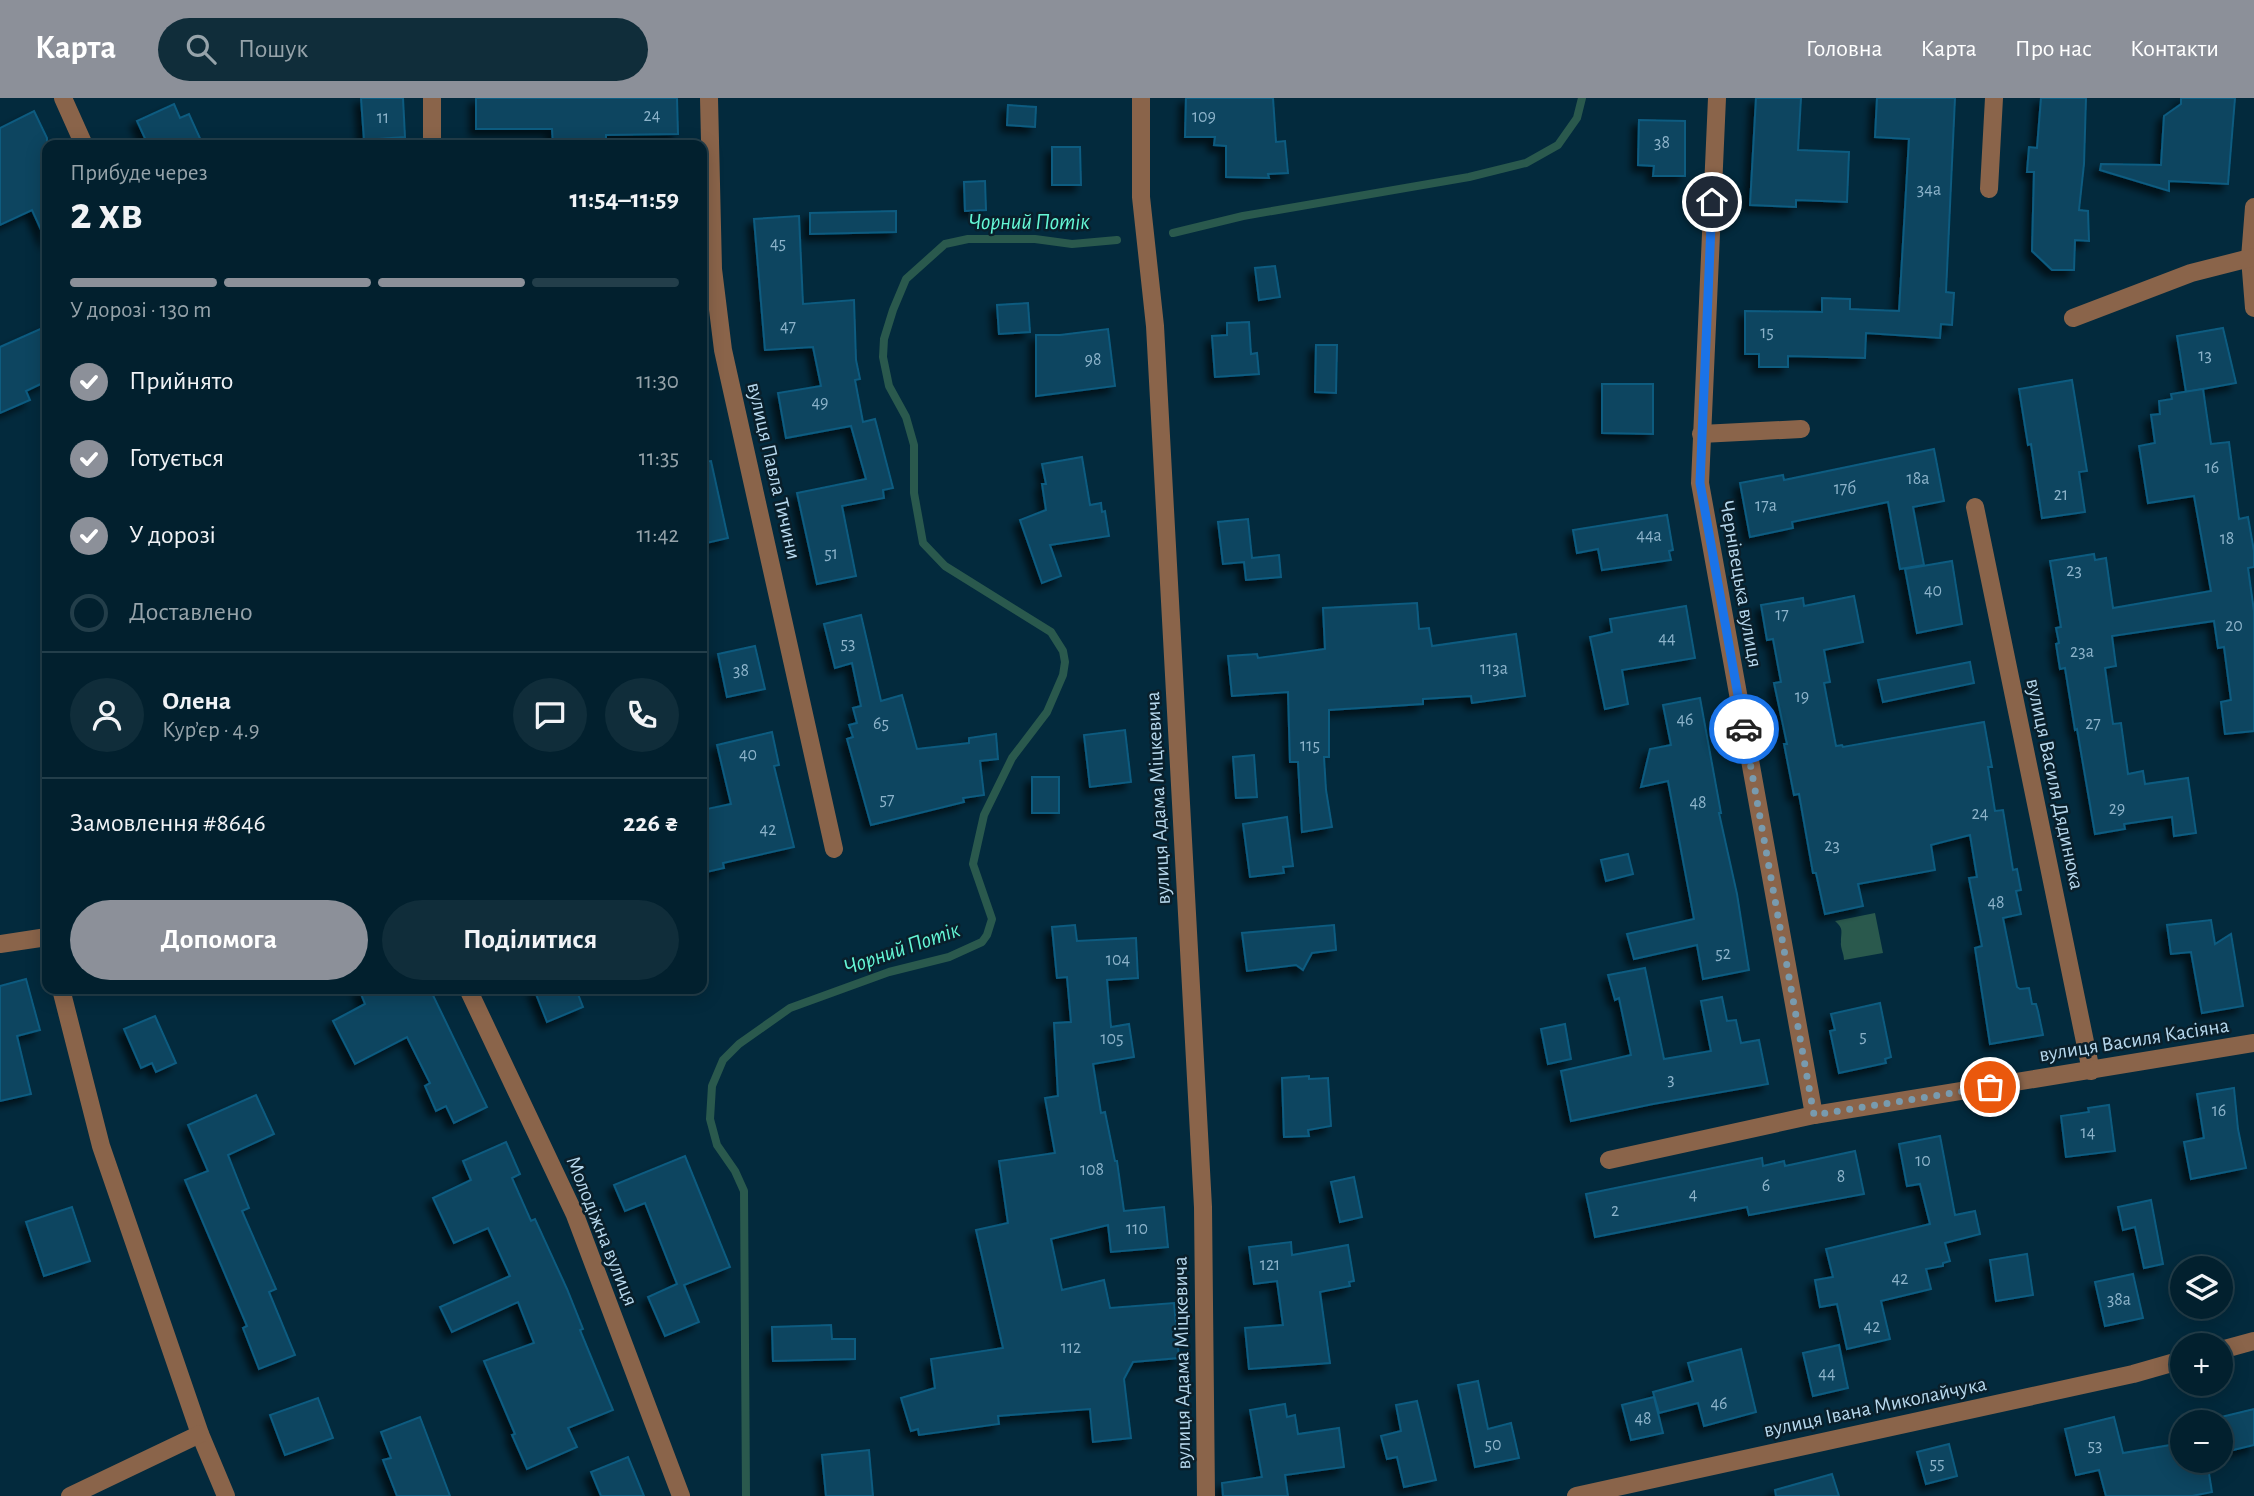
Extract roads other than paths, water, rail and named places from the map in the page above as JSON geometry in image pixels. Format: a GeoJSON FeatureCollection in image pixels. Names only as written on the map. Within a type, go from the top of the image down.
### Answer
{"type":"FeatureCollection","features":[{"type":"Feature","properties":{"kind":"street"},"geometry":{"type":"LineString","coordinates":[[63,98],[83,140]]}},
{"type":"Feature","properties":{"kind":"street"},"geometry":{"type":"LineString","coordinates":[[432,98],[432,140]]}},
{"type":"Feature","properties":{"kind":"street","name":"вулиця Павла Тичини"},"geometry":{"type":"LineString","coordinates":[[709,98],[713,269],[723,349],[834,849]]}},
{"type":"Feature","properties":{"kind":"street","name":"вулиця Адама Міцкевича"},"geometry":{"type":"LineString","coordinates":[[1142,98],[1140,157],[1143,220],[1155,326],[1203,1207],[1206,1496]]}},
{"type":"Feature","properties":{"kind":"street","name":"Чернівецька вулиця"},"geometry":{"type":"LineString","coordinates":[[1717,98],[1700,483],[1814,1115]]}},
{"type":"Feature","properties":{"kind":"street"},"geometry":{"type":"LineString","coordinates":[[1989,189],[1994,98]]}},
{"type":"Feature","properties":{"kind":"street"},"geometry":{"type":"LineString","coordinates":[[2254,206],[2254,308]]}},
{"type":"Feature","properties":{"kind":"street"},"geometry":{"type":"LineString","coordinates":[[2073,318],[2191,273],[2252,257]]}},
{"type":"Feature","properties":{"kind":"street"},"geometry":{"type":"LineString","coordinates":[[1701,435],[1801,429]]}},
{"type":"Feature","properties":{"kind":"street","name":"вулиця Василя Дядинюка"},"geometry":{"type":"LineString","coordinates":[[1975,507],[2091,1070]]}},
{"type":"Feature","properties":{"kind":"street"},"geometry":{"type":"LineString","coordinates":[[0,944],[42,938]]}},
{"type":"Feature","properties":{"kind":"street"},"geometry":{"type":"LineString","coordinates":[[62,994],[101,1146],[200,1434],[226,1496]]}},
{"type":"Feature","properties":{"kind":"street","name":"Молодіжна вулиця"},"geometry":{"type":"LineString","coordinates":[[470,994],[575,1215],[681,1496]]}},
{"type":"Feature","properties":{"kind":"street","name":"вулиця Василя Касіяна"},"geometry":{"type":"LineString","coordinates":[[1608,1160],[1814,1115],[2254,1043]]}},
{"type":"Feature","properties":{"kind":"street"},"geometry":{"type":"LineString","coordinates":[[2233,1347],[2254,1341]]}},
{"type":"Feature","properties":{"kind":"street","name":"вулиця Івана Миколайчука"},"geometry":{"type":"LineString","coordinates":[[1576,1496],[2133,1374],[2170,1363]]}},
{"type":"Feature","properties":{"kind":"street"},"geometry":{"type":"LineString","coordinates":[[70,1496],[200,1434]]}},
{"type":"Feature","properties":{"kind":"waterway","name":"Чорний Потік"},"geometry":{"type":"LineString","coordinates":[[1173,233],[1243,216],[1469,177],[1526,163],[1558,145],[1577,118],[1582,98]]}},
{"type":"Feature","properties":{"kind":"waterway","name":"Чорний Потік"},"geometry":{"type":"LineString","coordinates":[[746,1496],[744,1191],[735,1171],[717,1145],[710,1119],[712,1086],[723,1060],[739,1044],[790,1008],[889,972],[949,957],[982,942],[992,919],[973,864],[984,815],[1012,758],[1047,712],[1063,675],[1065,662],[1063,651],[1051,632],[945,566],[923,543],[914,493],[914,445],[906,417],[889,386],[883,357],[884,339],[906,279],[945,244],[968,239],[1035,239],[1072,244],[1117,240]]}}]}
